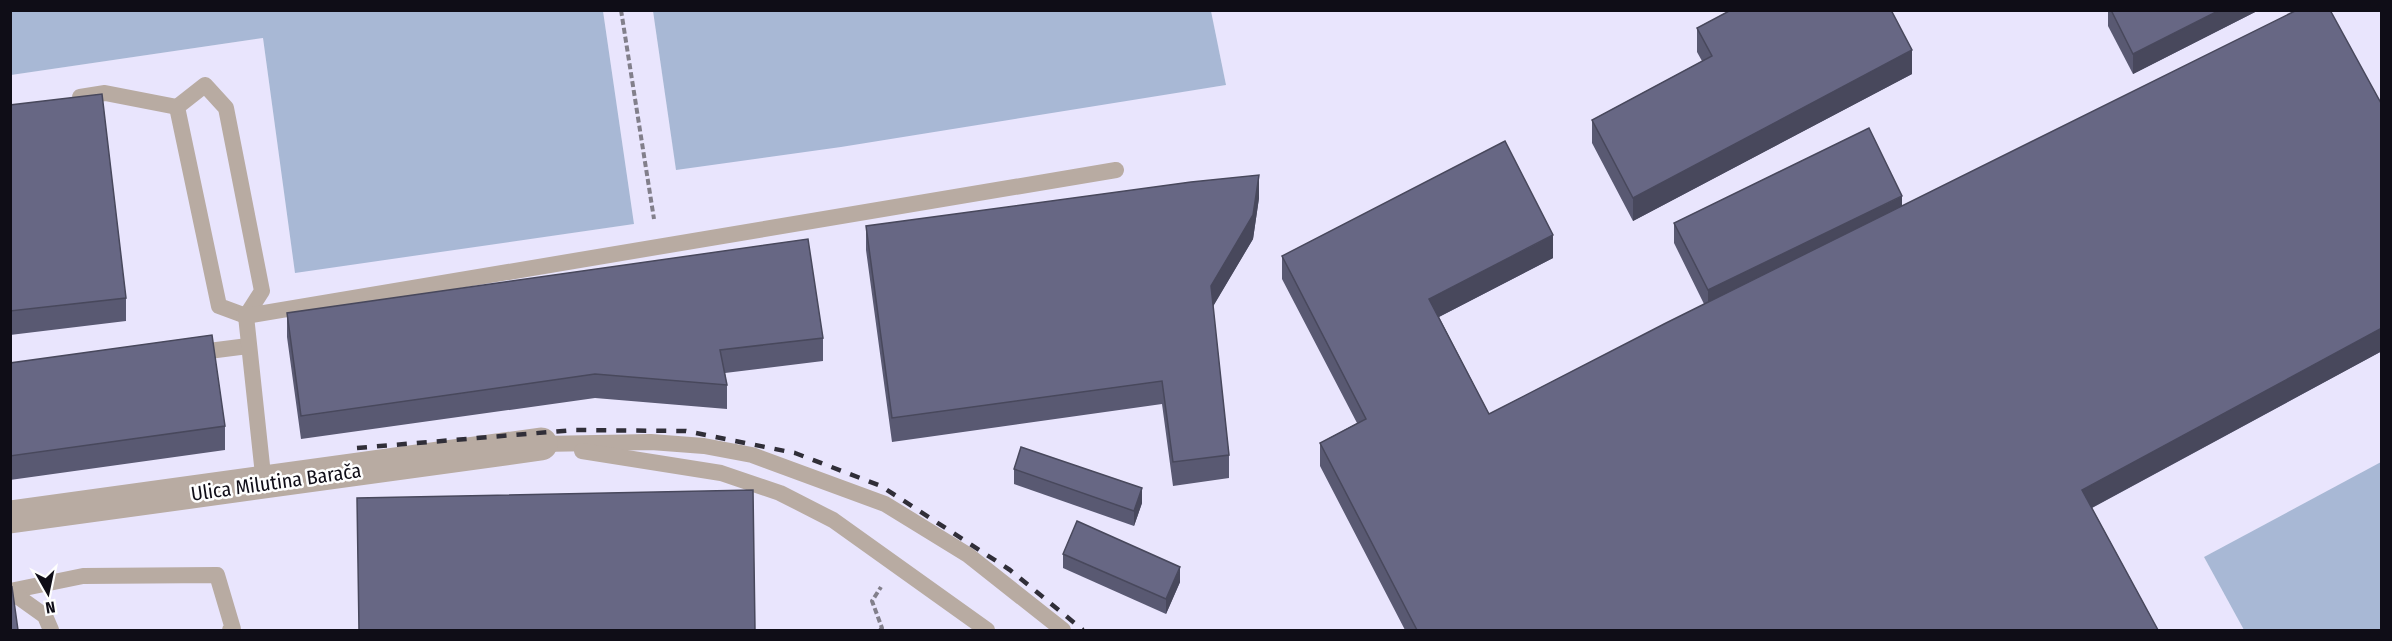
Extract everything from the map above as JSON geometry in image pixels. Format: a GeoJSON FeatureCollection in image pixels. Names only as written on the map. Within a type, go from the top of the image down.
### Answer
{"type":"FeatureCollection","features":[{"type":"Feature","properties":{"kind":"street","name":"Ulica Milutina Barača"},"geometry":{"type":"LineString","coordinates":[[10,517],[264,484],[541,444]]}},
{"type":"Feature","properties":{"kind":"lane"},"geometry":{"type":"LineString","coordinates":[[58,100],[105,93],[177,107],[205,85],[226,108],[262,291],[246,316],[264,484]]}},
{"type":"Feature","properties":{"kind":"lane"},"geometry":{"type":"LineString","coordinates":[[177,107],[219,306],[246,316],[1116,170]]}},
{"type":"Feature","properties":{"kind":"lane"},"geometry":{"type":"LineString","coordinates":[[180,355],[248,346]]}},
{"type":"Feature","properties":{"kind":"lane"},"geometry":{"type":"LineString","coordinates":[[541,444],[651,442],[704,446],[752,455],[885,504],[968,555],[1063,630]]}},
{"type":"Feature","properties":{"kind":"lane"},"geometry":{"type":"LineString","coordinates":[[541,444],[721,473],[780,493],[833,520],[987,630]]}},
{"type":"Feature","properties":{"kind":"lane"},"geometry":{"type":"LineString","coordinates":[[10,591],[83,576],[218,575],[233,629],[230,630]]}},
{"type":"Feature","properties":{"kind":"lane"},"geometry":{"type":"LineString","coordinates":[[10,591],[45,616],[51,630]]}},
{"type":"Feature","properties":{"kind":"path"},"geometry":{"type":"LineString","coordinates":[[621,10],[658,246]]}},
{"type":"Feature","properties":{"kind":"path"},"geometry":{"type":"LineString","coordinates":[[880,630],[882,628],[872,601],[896,564]]}},
{"type":"Feature","properties":{"kind":"shaded area"},"geometry":{"type":"Polygon","coordinates":[[[603,11],[653,11],[676,169],[1226,85],[1211,11],[2381,11],[2381,462],[2204,557],[2244,630],[11,630],[10,75],[263,38],[295,272],[634,224],[603,11]]]}},
{"type":"Feature","properties":{"kind":"water"},"geometry":{"type":"Polygon","coordinates":[[[10,11],[603,11],[634,224],[295,273],[263,38],[11,75],[10,11]]]}},
{"type":"Feature","properties":{"kind":"water"},"geometry":{"type":"Polygon","coordinates":[[[653,11],[1211,11],[1226,85],[841,147],[676,170],[653,11]]]}},
{"type":"Feature","properties":{"kind":"water"},"geometry":{"type":"Polygon","coordinates":[[[2381,462],[2381,630],[2244,630],[2204,557],[2381,462]]]}},
{"type":"Feature","properties":{"kind":"building"},"geometry":{"type":"Polygon","coordinates":[[[1731,10],[1891,10],[1912,50],[1633,198],[1592,120],[1712,56],[1697,28],[1731,10]]]}},
{"type":"Feature","properties":{"kind":"building"},"geometry":{"type":"Polygon","coordinates":[[[2111,10],[2220,10],[2133,54],[2111,10]]]}},
{"type":"Feature","properties":{"kind":"building"},"geometry":{"type":"Polygon","coordinates":[[[2297,10],[2330,10],[2382,105],[2382,328],[2082,490],[2158,630],[1417,630],[1320,443],[1366,419],[1282,256],[1505,141],[1553,235],[1429,299],[1489,414],[1666,323],[2297,10]]]}},
{"type":"Feature","properties":{"kind":"building"},"geometry":{"type":"Polygon","coordinates":[[[102,94],[126,298],[10,311],[10,105],[102,94]]]}},
{"type":"Feature","properties":{"kind":"building"},"geometry":{"type":"Polygon","coordinates":[[[1869,128],[1902,196],[1708,290],[1674,223],[1869,128]]]}},
{"type":"Feature","properties":{"kind":"building"},"geometry":{"type":"Polygon","coordinates":[[[1259,175],[1253,215],[1211,286],[1229,455],[1173,462],[1162,381],[892,418],[866,226],[1191,182],[1259,175]]]}},
{"type":"Feature","properties":{"kind":"building"},"geometry":{"type":"Polygon","coordinates":[[[808,239],[823,338],[720,350],[727,385],[595,374],[301,416],[287,313],[808,239]]]}},
{"type":"Feature","properties":{"kind":"building"},"geometry":{"type":"Polygon","coordinates":[[[212,335],[225,426],[10,456],[10,363],[212,335]]]}},
{"type":"Feature","properties":{"kind":"building"},"geometry":{"type":"Polygon","coordinates":[[[1021,447],[1142,488],[1134,511],[1014,469],[1021,447]]]}},
{"type":"Feature","properties":{"kind":"building"},"geometry":{"type":"Polygon","coordinates":[[[753,490],[755,630],[359,630],[357,498],[753,490]]]}},
{"type":"Feature","properties":{"kind":"building"},"geometry":{"type":"Polygon","coordinates":[[[1077,521],[1180,567],[1166,599],[1063,554],[1077,521]]]}},
{"type":"Feature","properties":{"kind":"building"},"geometry":{"type":"Polygon","coordinates":[[[12,587],[18,630],[10,630],[10,588],[12,587]]]}},
{"type":"Feature","properties":{"kind":"railway"},"geometry":{"type":"LineString","coordinates":[[357,448],[574,430],[686,431],[795,453],[881,486],[1010,570],[1083,630]]}}]}
